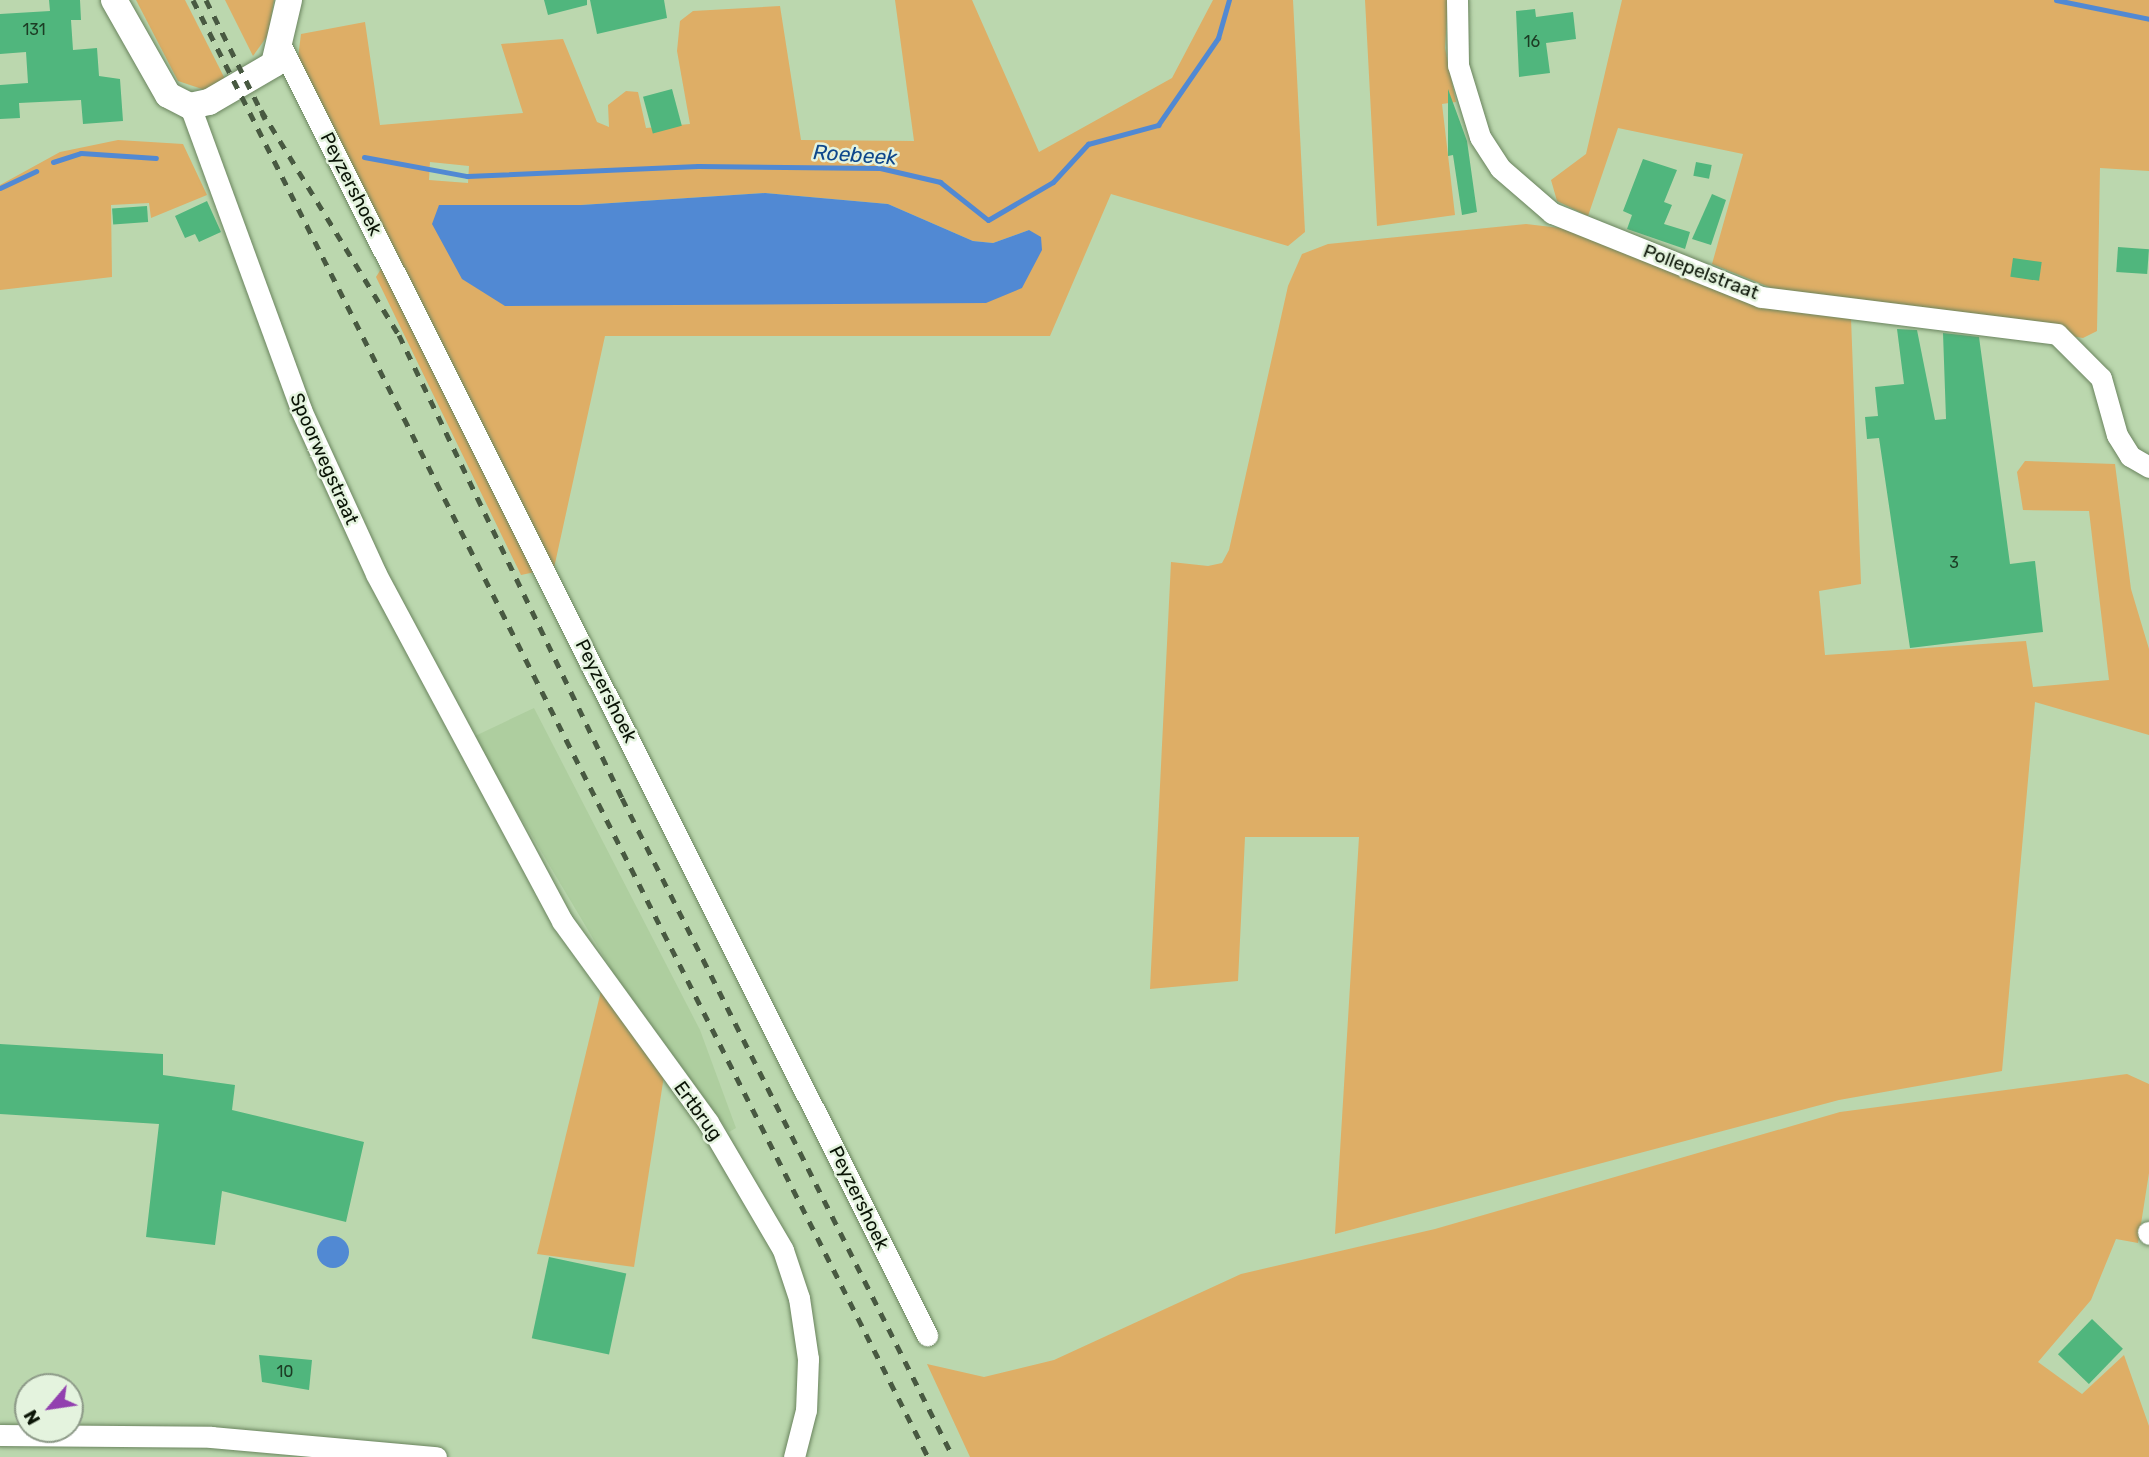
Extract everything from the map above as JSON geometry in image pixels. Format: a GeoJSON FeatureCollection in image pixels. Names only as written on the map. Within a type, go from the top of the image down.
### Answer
{"type":"FeatureCollection","features":[{"type":"Feature","properties":{"kind":"street"},"geometry":{"type":"LineString","coordinates":[[114,0],[168,95],[190,106],[264,74],[282,48],[289,0]]}},
{"type":"Feature","properties":{"kind":"street","name":"Pollepelstraat"},"geometry":{"type":"LineString","coordinates":[[1457,0],[1458,65],[1480,137],[1500,168],[1552,213],[1761,297],[2057,334],[2101,378],[2117,435],[2130,456],[2149,467]]}},
{"type":"Feature","properties":{"kind":"street","name":"Peyzershoek"},"geometry":{"type":"LineString","coordinates":[[282,48],[927,1335]]}},
{"type":"Feature","properties":{"kind":"street","name":"Spoorwegstraat"},"geometry":{"type":"LineString","coordinates":[[190,106],[328,474],[493,797]]}},
{"type":"Feature","properties":{"kind":"street","name":"Ertbrug"},"geometry":{"type":"LineString","coordinates":[[493,797],[583,954],[708,1122],[783,1250],[799,1298],[808,1359],[805,1420],[794,1457]]}},
{"type":"Feature","properties":{"kind":"street"},"geometry":{"type":"LineString","coordinates":[[0,1435],[178,1436],[436,1457]]}},
{"type":"Feature","properties":{"kind":"shaded area"},"geometry":{"type":"Polygon","coordinates":[[[136,0],[185,0],[226,81],[205,90],[178,81],[136,0]]]}},
{"type":"Feature","properties":{"kind":"shaded area"},"geometry":{"type":"Polygon","coordinates":[[[225,0],[274,0],[268,35],[253,56],[225,0]]]}},
{"type":"Feature","properties":{"kind":"shaded area"},"geometry":{"type":"Polygon","coordinates":[[[895,0],[972,0],[1039,152],[1172,78],[1213,0],[1293,0],[1305,232],[1288,246],[1111,194],[1050,336],[605,336],[554,568],[521,575],[376,277],[392,251],[298,58],[301,34],[365,22],[380,125],[523,113],[501,44],[563,39],[597,122],[609,127],[608,105],[626,91],[638,92],[646,128],[690,124],[677,51],[680,21],[693,11],[780,6],[801,140],[914,141],[895,0]],[[430,162],[429,180],[468,183],[469,166],[430,162]],[[765,193],[581,205],[439,205],[985,303],[1029,230],[993,243],[973,241],[888,204],[765,193]]]}},
{"type":"Feature","properties":{"kind":"shaded area"},"geometry":{"type":"Polygon","coordinates":[[[1365,0],[1448,0],[1445,48],[1456,102],[1442,104],[1455,215],[1377,226],[1365,0]]]}},
{"type":"Feature","properties":{"kind":"shaded area"},"geometry":{"type":"Polygon","coordinates":[[[1622,0],[2149,0],[2149,171],[2100,168],[2097,331],[2083,338],[1779,291],[1712,264],[1743,154],[1618,128],[1588,216],[1557,201],[1551,180],[1586,154],[1622,0]]]}},
{"type":"Feature","properties":{"kind":"shaded area"},"geometry":{"type":"Polygon","coordinates":[[[118,140],[183,144],[207,195],[151,218],[149,203],[111,205],[112,277],[0,290],[0,185],[60,152],[118,140]]]}},
{"type":"Feature","properties":{"kind":"shaded area"},"geometry":{"type":"Polygon","coordinates":[[[1526,224],[1569,229],[1851,318],[1861,584],[1819,591],[1825,655],[2026,641],[2033,687],[2109,680],[2089,511],[2023,510],[2017,472],[2025,461],[2115,464],[2131,589],[2149,649],[2149,735],[2035,702],[2002,1071],[1839,1100],[1335,1234],[1359,837],[1245,837],[1238,981],[1150,989],[1171,562],[1208,566],[1222,563],[1229,550],[1288,286],[1302,254],[1328,244],[1526,224]]]}},
{"type":"Feature","properties":{"kind":"shaded area"},"geometry":{"type":"Polygon","coordinates":[[[534,708],[700,1030],[736,1128],[729,1132],[613,972],[473,737],[534,708]]]}},
{"type":"Feature","properties":{"kind":"shaded area"},"geometry":{"type":"Polygon","coordinates":[[[601,991],[664,1076],[634,1267],[537,1254],[601,991]]]}},
{"type":"Feature","properties":{"kind":"shaded area"},"geometry":{"type":"Polygon","coordinates":[[[2127,1074],[2149,1084],[2149,1173],[2138,1243],[2116,1239],[2091,1300],[2038,1362],[2082,1394],[2124,1355],[2149,1426],[2149,1457],[970,1457],[927,1364],[984,1377],[1054,1360],[1241,1274],[1435,1229],[1840,1112],[2127,1074]]]}},
{"type":"Feature","properties":{"kind":"water"},"geometry":{"type":"Polygon","coordinates":[[[765,193],[888,204],[973,241],[993,243],[1029,230],[1041,237],[1042,250],[1022,288],[986,303],[505,306],[462,279],[432,224],[439,205],[581,205],[765,193]]]}},
{"type":"Feature","properties":{"kind":"water"},"geometry":{"type":"Polygon","coordinates":[[[333,1236],[344,1241],[349,1252],[344,1263],[333,1268],[322,1263],[317,1252],[322,1241],[333,1236]]]}},
{"type":"Feature","properties":{"kind":"building"},"geometry":{"type":"Polygon","coordinates":[[[49,0],[80,0],[81,20],[71,20],[73,50],[97,48],[99,76],[120,79],[123,121],[83,124],[81,100],[19,103],[20,118],[0,119],[0,85],[28,83],[26,52],[0,54],[0,14],[50,11],[49,0]]]}},
{"type":"Feature","properties":{"kind":"building"},"geometry":{"type":"Polygon","coordinates":[[[544,0],[587,0],[587,5],[548,15],[544,0]]]}},
{"type":"Feature","properties":{"kind":"building"},"geometry":{"type":"Polygon","coordinates":[[[590,0],[664,0],[667,18],[597,34],[590,0]]]}},
{"type":"Feature","properties":{"kind":"building"},"geometry":{"type":"Polygon","coordinates":[[[1535,9],[1536,17],[1573,12],[1576,39],[1546,43],[1550,73],[1519,77],[1516,11],[1535,9]]]}},
{"type":"Feature","properties":{"kind":"building"},"geometry":{"type":"Polygon","coordinates":[[[672,89],[682,126],[653,133],[643,97],[672,89]]]}},
{"type":"Feature","properties":{"kind":"building"},"geometry":{"type":"Polygon","coordinates":[[[1448,89],[1467,141],[1477,212],[1462,215],[1453,155],[1448,156],[1448,89]]]}},
{"type":"Feature","properties":{"kind":"building"},"geometry":{"type":"Polygon","coordinates":[[[1643,159],[1677,170],[1664,202],[1672,205],[1664,224],[1690,232],[1685,249],[1627,229],[1632,215],[1623,211],[1643,159]]]}},
{"type":"Feature","properties":{"kind":"building"},"geometry":{"type":"Polygon","coordinates":[[[1696,162],[1712,165],[1709,179],[1693,176],[1696,162]]]}},
{"type":"Feature","properties":{"kind":"building"},"geometry":{"type":"Polygon","coordinates":[[[1712,194],[1726,200],[1711,245],[1692,239],[1712,194]]]}},
{"type":"Feature","properties":{"kind":"building"},"geometry":{"type":"Polygon","coordinates":[[[207,201],[221,232],[199,242],[195,234],[185,238],[175,216],[207,201]]]}},
{"type":"Feature","properties":{"kind":"building"},"geometry":{"type":"Polygon","coordinates":[[[147,206],[148,222],[113,224],[112,208],[147,206]]]}},
{"type":"Feature","properties":{"kind":"building"},"geometry":{"type":"Polygon","coordinates":[[[2118,247],[2149,249],[2147,274],[2116,272],[2118,247]]]}},
{"type":"Feature","properties":{"kind":"building"},"geometry":{"type":"Polygon","coordinates":[[[2013,258],[2042,262],[2039,281],[2010,277],[2013,258]]]}},
{"type":"Feature","properties":{"kind":"building"},"geometry":{"type":"Polygon","coordinates":[[[1897,329],[1917,330],[1935,420],[1946,419],[1943,333],[1979,337],[2010,564],[2035,561],[2043,632],[1910,648],[1879,438],[1867,439],[1865,417],[1878,416],[1875,387],[1904,384],[1897,329]]]}},
{"type":"Feature","properties":{"kind":"building"},"geometry":{"type":"Polygon","coordinates":[[[0,1044],[163,1054],[163,1075],[235,1085],[232,1110],[364,1142],[346,1222],[222,1191],[215,1245],[146,1237],[159,1124],[0,1114],[0,1044]]]}},
{"type":"Feature","properties":{"kind":"building"},"geometry":{"type":"Polygon","coordinates":[[[549,1257],[626,1273],[609,1355],[532,1338],[549,1257]]]}},
{"type":"Feature","properties":{"kind":"building"},"geometry":{"type":"Polygon","coordinates":[[[2092,1319],[2123,1349],[2089,1384],[2058,1354],[2092,1319]]]}},
{"type":"Feature","properties":{"kind":"building"},"geometry":{"type":"Polygon","coordinates":[[[259,1355],[312,1360],[309,1390],[262,1382],[259,1355]]]}},
{"type":"Feature","properties":{"kind":"waterway","name":"Roebeek"},"geometry":{"type":"LineString","coordinates":[[364,157],[467,176],[698,166],[880,168],[940,182],[988,220],[1053,182],[1088,144],[1158,125],[1218,38],[1229,0]]}},
{"type":"Feature","properties":{"kind":"waterway","name":"Roebeek"},"geometry":{"type":"LineString","coordinates":[[2056,0],[2149,19]]}},
{"type":"Feature","properties":{"kind":"waterway","name":"Roebeek"},"geometry":{"type":"LineString","coordinates":[[53,162],[81,153],[156,158]]}},
{"type":"Feature","properties":{"kind":"waterway","name":"Roebeek"},"geometry":{"type":"LineString","coordinates":[[0,188],[36,171]]}},
{"type":"Feature","properties":{"kind":"railway"},"geometry":{"type":"LineString","coordinates":[[193,0],[928,1457]]}},
{"type":"Feature","properties":{"kind":"railway"},"geometry":{"type":"LineString","coordinates":[[206,0],[265,119]]}},
{"type":"Feature","properties":{"kind":"railway"},"geometry":{"type":"LineString","coordinates":[[261,110],[399,335],[622,798],[953,1457]]}}]}
